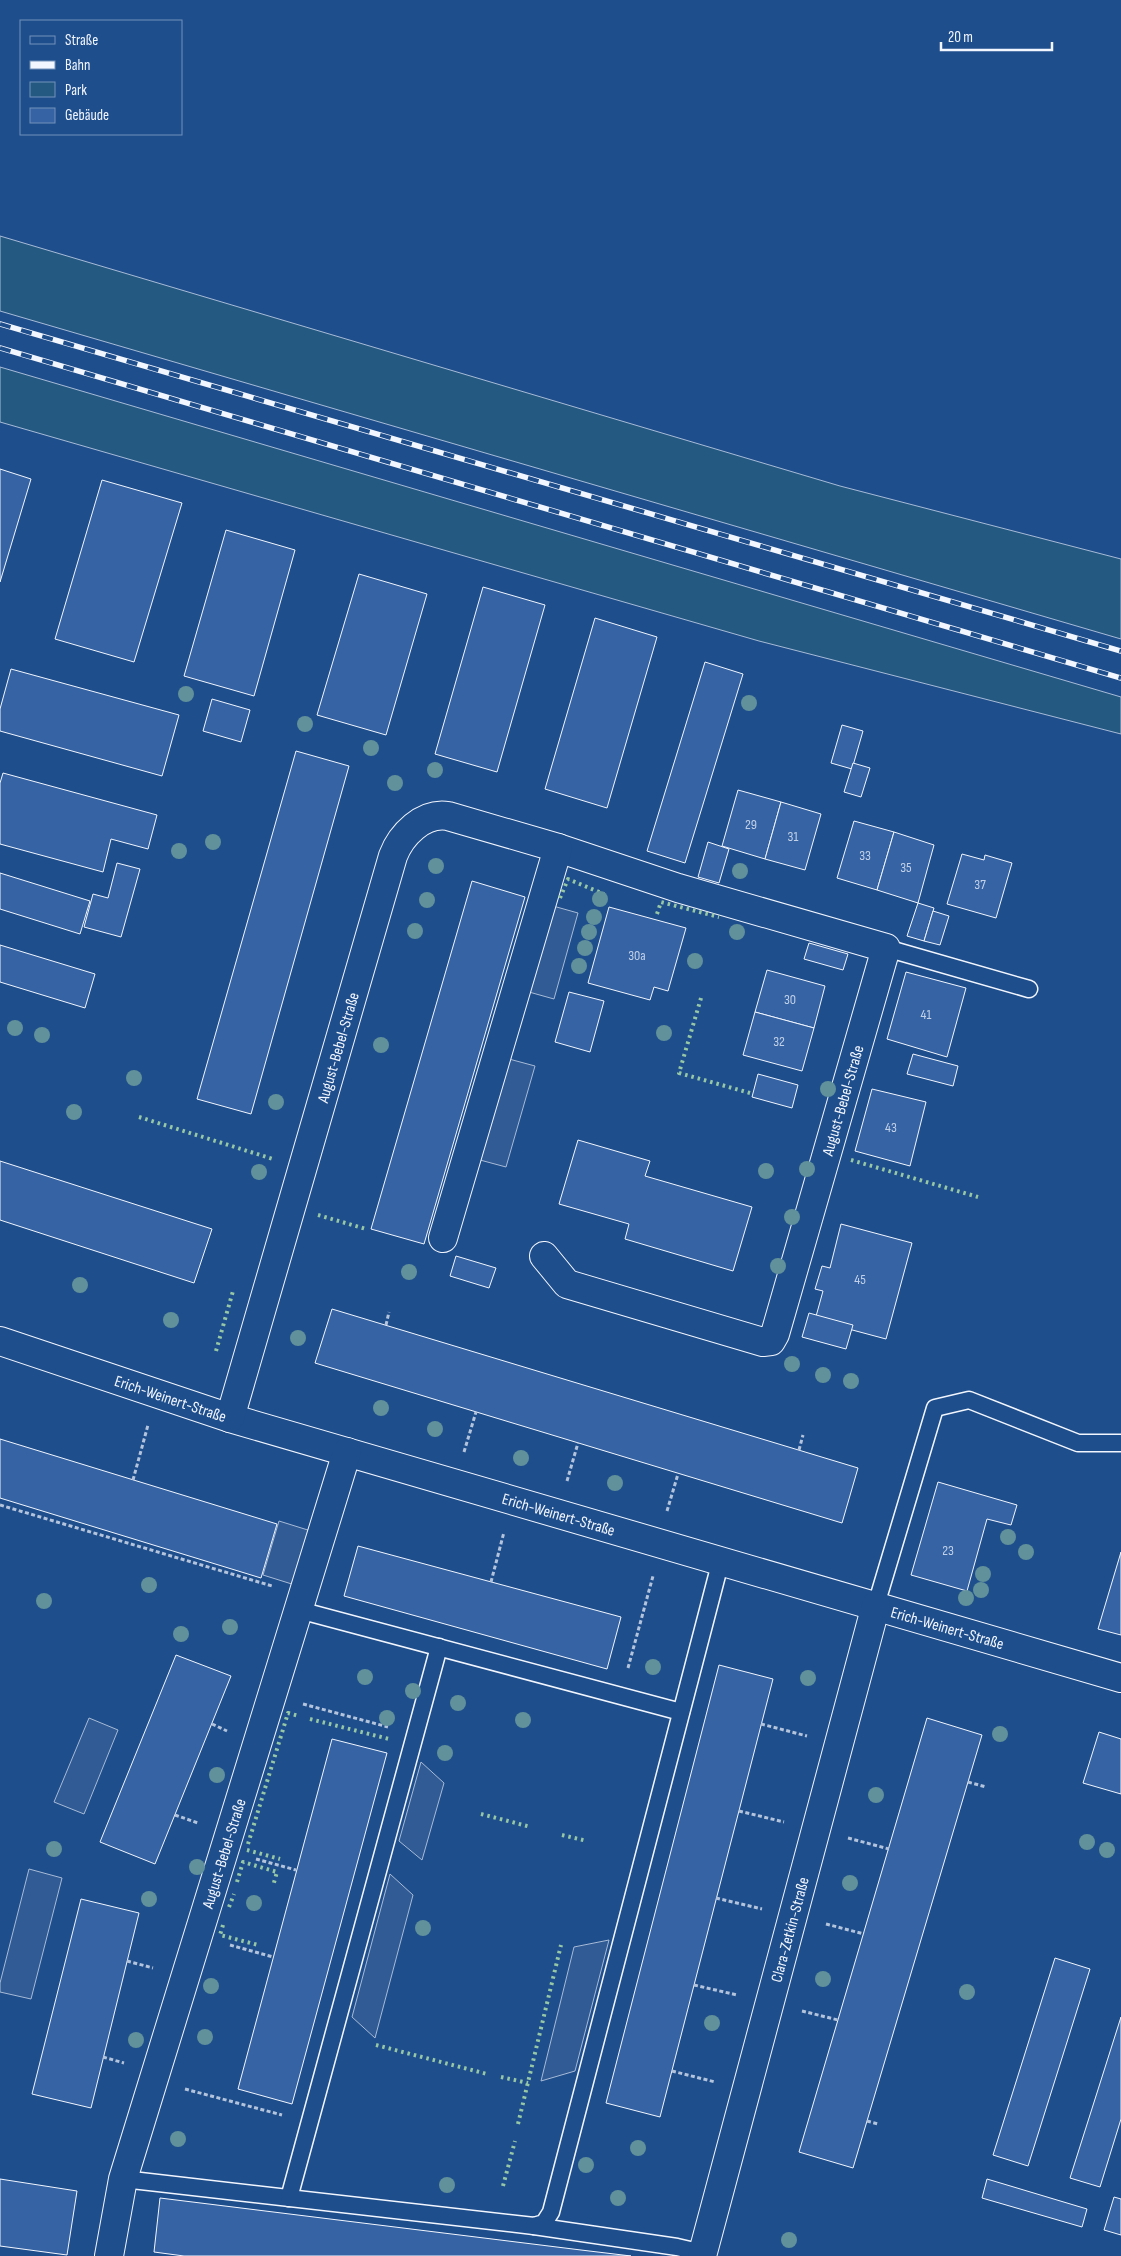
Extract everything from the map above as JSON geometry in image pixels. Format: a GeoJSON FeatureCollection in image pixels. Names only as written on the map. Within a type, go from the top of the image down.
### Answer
{"type":"FeatureCollection","features":[{"type":"Feature","properties":{"kind":"street","name":"August-Bebel-Straße"},"geometry":{"type":"LineString","coordinates":[[230,1418],[396,848],[409,831],[437,815],[448,816],[558,848],[678,888],[886,948],[775,1334],[771,1341],[763,1342],[566,1284],[544,1256]]}},
{"type":"Feature","properties":{"kind":"street"},"geometry":{"type":"LineString","coordinates":[[443,1238],[558,848]]}},
{"type":"Feature","properties":{"kind":"street","name":"Erich-Weinert-Straße"},"geometry":{"type":"LineString","coordinates":[[0,1341],[230,1418],[1121,1678]]}},
{"type":"Feature","properties":{"kind":"street","name":"August-Bebel-Straße"},"geometry":{"type":"LineString","coordinates":[[109,2256],[123,2179],[347,1452]]}},
{"type":"Feature","properties":{"kind":"street","name":"Clara-Zetkin-Straße"},"geometry":{"type":"LineString","coordinates":[[703,2254],[876,1605]]}},
{"type":"Feature","properties":{"kind":"lane"},"geometry":{"type":"LineString","coordinates":[[886,948],[1029,989]]}},
{"type":"Feature","properties":{"kind":"lane"},"geometry":{"type":"LineString","coordinates":[[876,1605],[935,1408],[969,1400],[1078,1443],[1121,1443]]}},
{"type":"Feature","properties":{"kind":"lane"},"geometry":{"type":"LineString","coordinates":[[534,2226],[544,2223],[551,2212],[721,1560]]}},
{"type":"Feature","properties":{"kind":"lane"},"geometry":{"type":"LineString","coordinates":[[301,1603],[439,1647],[681,1712]]}},
{"type":"Feature","properties":{"kind":"lane"},"geometry":{"type":"LineString","coordinates":[[289,2198],[439,1647]]}},
{"type":"Feature","properties":{"kind":"lane"},"geometry":{"type":"LineString","coordinates":[[123,2179],[534,2226],[703,2254]]}},
{"type":"Feature","properties":{"kind":"path"},"geometry":{"type":"LineString","coordinates":[[386,1325],[389,1312]]}},
{"type":"Feature","properties":{"kind":"path"},"geometry":{"type":"LineString","coordinates":[[463,1456],[476,1412]]}},
{"type":"Feature","properties":{"kind":"path"},"geometry":{"type":"LineString","coordinates":[[133,1480],[149,1421]]}},
{"type":"Feature","properties":{"kind":"path"},"geometry":{"type":"LineString","coordinates":[[799,1450],[803,1435]]}},
{"type":"Feature","properties":{"kind":"path"},"geometry":{"type":"LineString","coordinates":[[566,1486],[578,1443]]}},
{"type":"Feature","properties":{"kind":"path"},"geometry":{"type":"LineString","coordinates":[[666,1516],[678,1474]]}},
{"type":"Feature","properties":{"kind":"path"},"geometry":{"type":"LineString","coordinates":[[0,1506],[199,1564],[301,1603]]}},
{"type":"Feature","properties":{"kind":"path"},"geometry":{"type":"LineString","coordinates":[[31,1515],[33,1509]]}},
{"type":"Feature","properties":{"kind":"path"},"geometry":{"type":"LineString","coordinates":[[491,1582],[506,1526]]}},
{"type":"Feature","properties":{"kind":"path"},"geometry":{"type":"LineString","coordinates":[[199,1564],[200,1560]]}},
{"type":"Feature","properties":{"kind":"path"},"geometry":{"type":"LineString","coordinates":[[620,1696],[655,1569]]}},
{"type":"Feature","properties":{"kind":"path"},"geometry":{"type":"LineString","coordinates":[[297,1702],[416,1735]]}},
{"type":"Feature","properties":{"kind":"path"},"geometry":{"type":"LineString","coordinates":[[761,1724],[813,1737]]}},
{"type":"Feature","properties":{"kind":"path"},"geometry":{"type":"LineString","coordinates":[[968,1782],[986,1787]]}},
{"type":"Feature","properties":{"kind":"path"},"geometry":{"type":"LineString","coordinates":[[739,1811],[789,1824]]}},
{"type":"Feature","properties":{"kind":"path"},"geometry":{"type":"LineString","coordinates":[[843,1836],[889,1849]]}},
{"type":"Feature","properties":{"kind":"path"},"geometry":{"type":"LineString","coordinates":[[250,1857],[296,1870]]}},
{"type":"Feature","properties":{"kind":"path"},"geometry":{"type":"LineString","coordinates":[[716,1898],[766,1910]]}},
{"type":"Feature","properties":{"kind":"path"},"geometry":{"type":"LineString","coordinates":[[820,1922],[864,1934]]}},
{"type":"Feature","properties":{"kind":"path"},"geometry":{"type":"LineString","coordinates":[[222,1942],[273,1957]]}},
{"type":"Feature","properties":{"kind":"path"},"geometry":{"type":"LineString","coordinates":[[694,1985],[743,1997]]}},
{"type":"Feature","properties":{"kind":"path"},"geometry":{"type":"LineString","coordinates":[[797,2010],[838,2020]]}},
{"type":"Feature","properties":{"kind":"path"},"geometry":{"type":"LineString","coordinates":[[672,2071],[720,2083]]}},
{"type":"Feature","properties":{"kind":"path"},"geometry":{"type":"LineString","coordinates":[[153,2080],[309,2123]]}},
{"type":"Feature","properties":{"kind":"path"},"geometry":{"type":"LineString","coordinates":[[867,2121],[878,2124]]}},
{"type":"Feature","properties":{"kind":"green space"},"geometry":{"type":"Polygon","coordinates":[[[0,236],[840,486],[1121,559],[1121,639],[0,311],[0,236]]]}},
{"type":"Feature","properties":{"kind":"green space"},"geometry":{"type":"Polygon","coordinates":[[[0,367],[1121,697],[1121,734],[759,641],[0,422],[0,367]]]}},
{"type":"Feature","properties":{"kind":"shaded area"},"geometry":{"type":"Polygon","coordinates":[[[553,906],[578,913],[554,999],[529,992],[553,906]]]}},
{"type":"Feature","properties":{"kind":"shaded area"},"geometry":{"type":"Polygon","coordinates":[[[509,1059],[535,1066],[506,1167],[480,1160],[509,1059]]]}},
{"type":"Feature","properties":{"kind":"shaded area"},"geometry":{"type":"Polygon","coordinates":[[[279,1521],[311,1531],[295,1585],[263,1575],[279,1521]]]}},
{"type":"Feature","properties":{"kind":"shaded area"},"geometry":{"type":"Polygon","coordinates":[[[89,1718],[118,1730],[84,1814],[54,1802],[89,1718]]]}},
{"type":"Feature","properties":{"kind":"shaded area"},"geometry":{"type":"Polygon","coordinates":[[[421,1762],[444,1783],[422,1860],[399,1841],[421,1762]]]}},
{"type":"Feature","properties":{"kind":"shaded area"},"geometry":{"type":"Polygon","coordinates":[[[29,1869],[62,1878],[31,1999],[0,1992],[0,1983],[29,1869]]]}},
{"type":"Feature","properties":{"kind":"shaded area"},"geometry":{"type":"Polygon","coordinates":[[[390,1874],[413,1895],[375,2038],[352,2017],[390,1874]]]}},
{"type":"Feature","properties":{"kind":"shaded area"},"geometry":{"type":"Polygon","coordinates":[[[609,1940],[575,2071],[541,2081],[574,1947],[609,1940]]]}},
{"type":"Feature","properties":{"kind":"building"},"geometry":{"type":"Polygon","coordinates":[[[0,469],[31,479],[0,582],[0,469]]]}},
{"type":"Feature","properties":{"kind":"building"},"geometry":{"type":"Polygon","coordinates":[[[102,480],[182,503],[134,662],[55,639],[102,480]]]}},
{"type":"Feature","properties":{"kind":"building"},"geometry":{"type":"Polygon","coordinates":[[[226,530],[295,550],[254,696],[184,676],[226,530]]]}},
{"type":"Feature","properties":{"kind":"building"},"geometry":{"type":"Polygon","coordinates":[[[359,574],[427,594],[386,735],[317,715],[359,574]]]}},
{"type":"Feature","properties":{"kind":"building"},"geometry":{"type":"Polygon","coordinates":[[[483,587],[545,605],[497,772],[435,754],[483,587]]]}},
{"type":"Feature","properties":{"kind":"building"},"geometry":{"type":"Polygon","coordinates":[[[595,618],[657,637],[607,808],[545,789],[595,618]]]}},
{"type":"Feature","properties":{"kind":"building"},"geometry":{"type":"Polygon","coordinates":[[[705,662],[743,674],[685,863],[647,851],[705,662]]]}},
{"type":"Feature","properties":{"kind":"building"},"geometry":{"type":"Polygon","coordinates":[[[11,669],[179,715],[162,776],[0,731],[0,709],[11,669]]]}},
{"type":"Feature","properties":{"kind":"building"},"geometry":{"type":"Polygon","coordinates":[[[212,699],[250,710],[241,742],[203,731],[212,699]]]}},
{"type":"Feature","properties":{"kind":"building"},"geometry":{"type":"Polygon","coordinates":[[[842,725],[863,731],[852,769],[831,763],[842,725]]]}},
{"type":"Feature","properties":{"kind":"building"},"geometry":{"type":"Polygon","coordinates":[[[296,751],[349,766],[251,1114],[197,1099],[296,751]]]}},
{"type":"Feature","properties":{"kind":"building"},"geometry":{"type":"Polygon","coordinates":[[[853,763],[870,768],[861,797],[844,792],[853,763]]]}},
{"type":"Feature","properties":{"kind":"building"},"geometry":{"type":"Polygon","coordinates":[[[3,773],[157,815],[148,849],[111,839],[103,872],[0,844],[0,783],[3,773]]]}},
{"type":"Feature","properties":{"kind":"building"},"geometry":{"type":"Polygon","coordinates":[[[738,790],[781,802],[765,859],[722,846],[738,790]]]}},
{"type":"Feature","properties":{"kind":"building"},"geometry":{"type":"Polygon","coordinates":[[[781,802],[821,814],[805,870],[765,859],[781,802]]]}},
{"type":"Feature","properties":{"kind":"building"},"geometry":{"type":"Polygon","coordinates":[[[854,821],[894,832],[877,890],[837,878],[854,821]]]}},
{"type":"Feature","properties":{"kind":"building"},"geometry":{"type":"Polygon","coordinates":[[[894,832],[934,845],[918,903],[877,890],[894,832]]]}},
{"type":"Feature","properties":{"kind":"building"},"geometry":{"type":"Polygon","coordinates":[[[708,842],[729,849],[719,883],[698,877],[708,842]]]}},
{"type":"Feature","properties":{"kind":"building"},"geometry":{"type":"Polygon","coordinates":[[[962,854],[984,860],[985,855],[1012,863],[996,918],[947,904],[962,854]]]}},
{"type":"Feature","properties":{"kind":"building"},"geometry":{"type":"Polygon","coordinates":[[[117,863],[140,869],[121,937],[84,927],[93,894],[108,898],[117,863]]]}},
{"type":"Feature","properties":{"kind":"building"},"geometry":{"type":"Polygon","coordinates":[[[0,873],[90,901],[80,934],[0,909],[0,873]]]}},
{"type":"Feature","properties":{"kind":"building"},"geometry":{"type":"Polygon","coordinates":[[[472,881],[525,897],[424,1244],[371,1229],[472,881]]]}},
{"type":"Feature","properties":{"kind":"building"},"geometry":{"type":"Polygon","coordinates":[[[918,903],[934,908],[924,941],[907,936],[918,903]]]}},
{"type":"Feature","properties":{"kind":"building"},"geometry":{"type":"Polygon","coordinates":[[[609,907],[686,928],[668,991],[654,987],[650,1000],[588,983],[609,907]]]}},
{"type":"Feature","properties":{"kind":"building"},"geometry":{"type":"Polygon","coordinates":[[[933,911],[949,916],[940,945],[924,941],[933,911]]]}},
{"type":"Feature","properties":{"kind":"building"},"geometry":{"type":"Polygon","coordinates":[[[809,943],[848,954],[843,970],[804,959],[809,943]]]}},
{"type":"Feature","properties":{"kind":"building"},"geometry":{"type":"Polygon","coordinates":[[[0,945],[95,974],[85,1008],[0,982],[0,945]]]}},
{"type":"Feature","properties":{"kind":"building"},"geometry":{"type":"Polygon","coordinates":[[[767,970],[825,986],[814,1028],[755,1012],[767,970]]]}},
{"type":"Feature","properties":{"kind":"building"},"geometry":{"type":"Polygon","coordinates":[[[906,972],[966,988],[947,1057],[887,1039],[906,972]]]}},
{"type":"Feature","properties":{"kind":"building"},"geometry":{"type":"Polygon","coordinates":[[[569,992],[604,1001],[590,1052],[555,1042],[569,992]]]}},
{"type":"Feature","properties":{"kind":"building"},"geometry":{"type":"Polygon","coordinates":[[[755,1012],[814,1028],[802,1071],[743,1055],[755,1012]]]}},
{"type":"Feature","properties":{"kind":"building"},"geometry":{"type":"Polygon","coordinates":[[[913,1054],[958,1066],[953,1086],[907,1074],[913,1054]]]}},
{"type":"Feature","properties":{"kind":"building"},"geometry":{"type":"Polygon","coordinates":[[[758,1074],[798,1085],[792,1108],[752,1097],[758,1074]]]}},
{"type":"Feature","properties":{"kind":"building"},"geometry":{"type":"Polygon","coordinates":[[[872,1089],[926,1102],[910,1166],[855,1151],[872,1089]]]}},
{"type":"Feature","properties":{"kind":"building"},"geometry":{"type":"Polygon","coordinates":[[[578,1140],[650,1161],[645,1176],[752,1207],[733,1271],[625,1239],[629,1224],[559,1204],[578,1140]]]}},
{"type":"Feature","properties":{"kind":"building"},"geometry":{"type":"Polygon","coordinates":[[[0,1161],[212,1229],[194,1283],[0,1220],[0,1161]]]}},
{"type":"Feature","properties":{"kind":"building"},"geometry":{"type":"Polygon","coordinates":[[[841,1224],[912,1243],[886,1339],[815,1320],[823,1291],[815,1289],[822,1266],[830,1268],[841,1224]]]}},
{"type":"Feature","properties":{"kind":"building"},"geometry":{"type":"Polygon","coordinates":[[[456,1256],[496,1268],[489,1288],[450,1276],[456,1256]]]}},
{"type":"Feature","properties":{"kind":"building"},"geometry":{"type":"Polygon","coordinates":[[[332,1309],[858,1468],[842,1523],[315,1363],[332,1309]]]}},
{"type":"Feature","properties":{"kind":"building"},"geometry":{"type":"Polygon","coordinates":[[[809,1313],[853,1325],[846,1349],[802,1337],[809,1313]]]}},
{"type":"Feature","properties":{"kind":"building"},"geometry":{"type":"Polygon","coordinates":[[[0,1439],[277,1524],[261,1578],[0,1498],[0,1439]]]}},
{"type":"Feature","properties":{"kind":"building"},"geometry":{"type":"Polygon","coordinates":[[[938,1482],[1017,1505],[1011,1525],[987,1519],[967,1591],[911,1575],[938,1482]]]}},
{"type":"Feature","properties":{"kind":"building"},"geometry":{"type":"Polygon","coordinates":[[[358,1546],[621,1617],[607,1669],[344,1596],[358,1546]]]}},
{"type":"Feature","properties":{"kind":"building"},"geometry":{"type":"Polygon","coordinates":[[[1121,1552],[1121,1635],[1098,1629],[1121,1552]]]}},
{"type":"Feature","properties":{"kind":"building"},"geometry":{"type":"Polygon","coordinates":[[[176,1655],[231,1676],[155,1864],[100,1842],[176,1655]]]}},
{"type":"Feature","properties":{"kind":"building"},"geometry":{"type":"Polygon","coordinates":[[[719,1665],[773,1679],[660,2117],[606,2103],[719,1665]]]}},
{"type":"Feature","properties":{"kind":"building"},"geometry":{"type":"Polygon","coordinates":[[[927,1718],[982,1735],[853,2168],[799,2152],[927,1718]]]}},
{"type":"Feature","properties":{"kind":"building"},"geometry":{"type":"Polygon","coordinates":[[[1099,1732],[1121,1739],[1121,1794],[1083,1783],[1099,1732]]]}},
{"type":"Feature","properties":{"kind":"building"},"geometry":{"type":"Polygon","coordinates":[[[332,1739],[387,1753],[292,2104],[238,2089],[332,1739]]]}},
{"type":"Feature","properties":{"kind":"building"},"geometry":{"type":"Polygon","coordinates":[[[81,1899],[139,1913],[91,2108],[32,2094],[81,1899]]]}},
{"type":"Feature","properties":{"kind":"building"},"geometry":{"type":"Polygon","coordinates":[[[1055,1958],[1090,1969],[1028,2166],[993,2155],[1055,1958]]]}},
{"type":"Feature","properties":{"kind":"building"},"geometry":{"type":"Polygon","coordinates":[[[1121,2017],[1121,2119],[1100,2187],[1070,2178],[1121,2017]]]}},
{"type":"Feature","properties":{"kind":"building"},"geometry":{"type":"Polygon","coordinates":[[[0,2179],[77,2191],[67,2255],[0,2246],[0,2179]]]}},
{"type":"Feature","properties":{"kind":"building"},"geometry":{"type":"Polygon","coordinates":[[[987,2179],[1087,2209],[1082,2227],[982,2198],[987,2179]]]}},
{"type":"Feature","properties":{"kind":"building"},"geometry":{"type":"Polygon","coordinates":[[[1114,2197],[1121,2199],[1121,2235],[1104,2230],[1114,2197]]]}},
{"type":"Feature","properties":{"kind":"building"},"geometry":{"type":"Polygon","coordinates":[[[160,2198],[631,2256],[184,2256],[154,2252],[160,2198]]]}},
{"type":"Feature","properties":{"kind":"railway"},"geometry":{"type":"LineString","coordinates":[[0,324],[1121,651]]}},
{"type":"Feature","properties":{"kind":"railway"},"geometry":{"type":"LineString","coordinates":[[0,348],[1121,678]]}},
{"type":"Feature","properties":{"kind":"hedge"},"geometry":{"type":"LineString","coordinates":[[560,898],[568,879],[604,894]]}},
{"type":"Feature","properties":{"kind":"hedge"},"geometry":{"type":"LineString","coordinates":[[657,914],[661,902],[719,917]]}},
{"type":"Feature","properties":{"kind":"hedge"},"geometry":{"type":"LineString","coordinates":[[701,998],[679,1073],[750,1093]]}},
{"type":"Feature","properties":{"kind":"hedge"},"geometry":{"type":"LineString","coordinates":[[139,1117],[273,1159]]}},
{"type":"Feature","properties":{"kind":"hedge"},"geometry":{"type":"LineString","coordinates":[[851,1160],[978,1197]]}},
{"type":"Feature","properties":{"kind":"hedge"},"geometry":{"type":"LineString","coordinates":[[318,1215],[366,1229]]}},
{"type":"Feature","properties":{"kind":"hedge"},"geometry":{"type":"LineString","coordinates":[[216,1351],[233,1291]]}},
{"type":"Feature","properties":{"kind":"hedge"},"geometry":{"type":"LineString","coordinates":[[248,1844],[288,1713],[299,1716]]}},
{"type":"Feature","properties":{"kind":"hedge"},"geometry":{"type":"LineString","coordinates":[[310,1719],[389,1739]]}},
{"type":"Feature","properties":{"kind":"hedge"},"geometry":{"type":"LineString","coordinates":[[481,1814],[531,1827]]}},
{"type":"Feature","properties":{"kind":"hedge"},"geometry":{"type":"LineString","coordinates":[[562,1835],[587,1841]]}},
{"type":"Feature","properties":{"kind":"hedge"},"geometry":{"type":"LineString","coordinates":[[247,1850],[280,1859]]}},
{"type":"Feature","properties":{"kind":"hedge"},"geometry":{"type":"LineString","coordinates":[[237,1882],[243,1862],[277,1872],[273,1886]]}},
{"type":"Feature","properties":{"kind":"hedge"},"geometry":{"type":"LineString","coordinates":[[229,1907],[234,1894]]}},
{"type":"Feature","properties":{"kind":"hedge"},"geometry":{"type":"LineString","coordinates":[[223,1925],[220,1935],[258,1945]]}},
{"type":"Feature","properties":{"kind":"hedge"},"geometry":{"type":"LineString","coordinates":[[518,2124],[561,1945]]}},
{"type":"Feature","properties":{"kind":"hedge"},"geometry":{"type":"LineString","coordinates":[[376,2045],[487,2074]]}},
{"type":"Feature","properties":{"kind":"hedge"},"geometry":{"type":"LineString","coordinates":[[501,2077],[528,2083]]}},
{"type":"Feature","properties":{"kind":"hedge"},"geometry":{"type":"LineString","coordinates":[[503,2186],[515,2141]]}}]}
